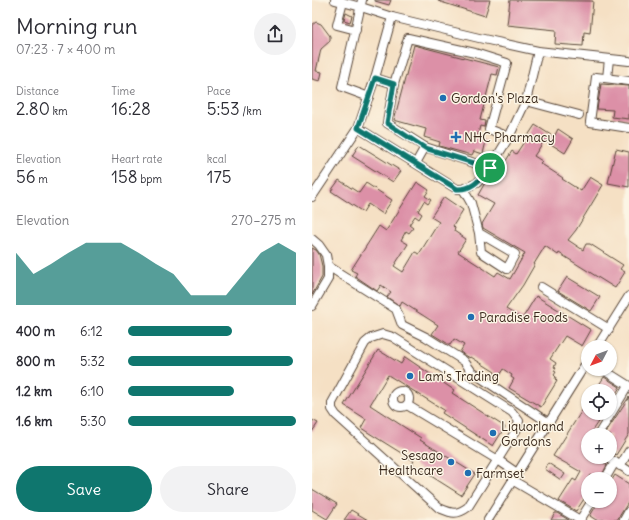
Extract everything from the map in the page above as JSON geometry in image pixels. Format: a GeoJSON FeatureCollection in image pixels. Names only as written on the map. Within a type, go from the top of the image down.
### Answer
{"type":"FeatureCollection","features":[{"type":"Feature","properties":{"kind":"street"},"geometry":{"type":"LineString","coordinates":[[356,30],[337,25],[339,1],[361,3],[392,17],[538,51],[629,61]]}},
{"type":"Feature","properties":{"kind":"street"},"geometry":{"type":"LineString","coordinates":[[361,3],[342,87],[369,97]]}},
{"type":"Feature","properties":{"kind":"street"},"geometry":{"type":"LineString","coordinates":[[312,198],[358,128],[375,78],[392,17]]}},
{"type":"Feature","properties":{"kind":"street"},"geometry":{"type":"LineString","coordinates":[[490,168],[425,148],[387,123],[394,84],[408,38],[475,53],[507,63],[489,129],[509,137]]}},
{"type":"Feature","properties":{"kind":"street"},"geometry":{"type":"LineString","coordinates":[[475,53],[479,38]]}},
{"type":"Feature","properties":{"kind":"street"},"geometry":{"type":"LineString","coordinates":[[358,128],[457,189],[463,189],[477,183],[490,168],[509,137],[526,101],[538,51]]}},
{"type":"Feature","properties":{"kind":"street"},"geometry":{"type":"LineString","coordinates":[[607,78],[609,59]]}},
{"type":"Feature","properties":{"kind":"street"},"geometry":{"type":"LineString","coordinates":[[629,81],[596,77],[590,122],[629,128]]}},
{"type":"Feature","properties":{"kind":"street"},"geometry":{"type":"LineString","coordinates":[[375,78],[394,84]]}},
{"type":"Feature","properties":{"kind":"street"},"geometry":{"type":"LineString","coordinates":[[526,101],[579,115]]}},
{"type":"Feature","properties":{"kind":"street"},"geometry":{"type":"LineString","coordinates":[[416,163],[425,148]]}},
{"type":"Feature","properties":{"kind":"street"},"geometry":{"type":"LineString","coordinates":[[463,189],[471,204],[479,233],[481,252],[507,269],[515,254],[479,233]]}},
{"type":"Feature","properties":{"kind":"street"},"geometry":{"type":"LineString","coordinates":[[312,239],[319,245],[326,255],[328,266],[328,279],[312,306]]}},
{"type":"Feature","properties":{"kind":"street"},"geometry":{"type":"LineString","coordinates":[[328,266],[396,309],[402,326],[426,337],[464,361],[472,372],[549,423]]}},
{"type":"Feature","properties":{"kind":"street"},"geometry":{"type":"LineString","coordinates":[[541,287],[609,329]]}},
{"type":"Feature","properties":{"kind":"street"},"geometry":{"type":"LineString","coordinates":[[602,340],[629,296]]}},
{"type":"Feature","properties":{"kind":"street"},"geometry":{"type":"LineString","coordinates":[[383,334],[393,337],[512,412],[519,421],[517,429],[498,460],[468,507],[461,512],[450,513],[438,508],[336,415],[332,409],[332,404],[366,343],[371,338],[383,334]]}},
{"type":"Feature","properties":{"kind":"street"},"geometry":{"type":"LineString","coordinates":[[488,520],[581,371]]}},
{"type":"Feature","properties":{"kind":"street"},"geometry":{"type":"LineString","coordinates":[[602,428],[628,386],[613,376]]}},
{"type":"Feature","properties":{"kind":"street"},"geometry":{"type":"LineString","coordinates":[[407,404],[517,472]]}},
{"type":"Feature","properties":{"kind":"street"},"geometry":{"type":"LineString","coordinates":[[611,472],[629,451]]}},
{"type":"Feature","properties":{"kind":"street"},"geometry":{"type":"LineString","coordinates":[[618,464],[629,471]]}},
{"type":"Feature","properties":{"kind":"street"},"geometry":{"type":"LineString","coordinates":[[512,480],[580,520],[588,508]]}},
{"type":"Feature","properties":{"kind":"street"},"geometry":{"type":"LineString","coordinates":[[624,520],[629,512]]}},
{"type":"Feature","properties":{"kind":"building"},"geometry":{"type":"Polygon","coordinates":[[[375,0],[391,0],[389,5],[375,0]]]}},
{"type":"Feature","properties":{"kind":"building"},"geometry":{"type":"Polygon","coordinates":[[[438,0],[490,0],[485,16],[438,0]]]}},
{"type":"Feature","properties":{"kind":"building"},"geometry":{"type":"Polygon","coordinates":[[[510,0],[593,1],[590,33],[584,32],[583,46],[555,44],[556,30],[507,25],[510,0]]]}},
{"type":"Feature","properties":{"kind":"building"},"geometry":{"type":"Polygon","coordinates":[[[346,13],[352,16],[350,22],[344,20],[346,13]]]}},
{"type":"Feature","properties":{"kind":"building"},"geometry":{"type":"Polygon","coordinates":[[[316,22],[321,24],[330,36],[330,41],[321,49],[316,71],[322,72],[320,81],[312,79],[312,25],[316,22]]]}},
{"type":"Feature","properties":{"kind":"building","name":"Gordon's Plaza"},"geometry":{"type":"Polygon","coordinates":[[[414,45],[499,67],[497,75],[492,74],[480,120],[485,121],[484,127],[480,126],[477,138],[486,141],[483,154],[474,151],[472,155],[439,146],[440,142],[424,137],[426,129],[394,120],[414,45]]]}},
{"type":"Feature","properties":{"kind":"building"},"geometry":{"type":"Polygon","coordinates":[[[601,84],[629,86],[629,119],[612,117],[613,110],[597,109],[601,84]]]}},
{"type":"Feature","properties":{"kind":"building"},"geometry":{"type":"Polygon","coordinates":[[[535,125],[554,137],[558,129],[573,139],[565,153],[544,141],[534,156],[542,161],[540,163],[581,191],[590,177],[603,185],[576,230],[568,240],[583,250],[586,244],[590,244],[623,265],[620,269],[625,272],[615,288],[559,253],[558,255],[545,246],[523,285],[506,309],[522,319],[536,296],[591,330],[585,340],[581,340],[581,345],[565,336],[550,359],[556,363],[554,367],[556,368],[554,371],[556,372],[554,375],[557,381],[541,407],[509,388],[514,379],[511,377],[512,375],[503,369],[497,379],[493,376],[495,372],[460,352],[464,345],[454,339],[450,345],[432,334],[438,325],[402,302],[400,306],[387,297],[391,292],[381,285],[377,291],[355,276],[357,273],[351,270],[379,226],[386,231],[417,182],[429,190],[425,196],[431,200],[428,204],[424,201],[418,211],[422,214],[419,219],[415,216],[409,225],[413,228],[409,233],[406,231],[401,240],[408,244],[394,266],[403,272],[415,252],[419,254],[439,222],[431,217],[444,197],[463,210],[453,226],[455,228],[454,231],[466,239],[458,252],[495,276],[498,272],[510,279],[525,253],[483,228],[482,224],[494,204],[478,195],[498,165],[502,167],[512,151],[516,154],[535,125]]]}},
{"type":"Feature","properties":{"kind":"building"},"geometry":{"type":"Polygon","coordinates":[[[359,145],[401,171],[393,182],[352,156],[359,145]]]}},
{"type":"Feature","properties":{"kind":"building"},"geometry":{"type":"Polygon","coordinates":[[[616,149],[629,152],[629,187],[608,183],[616,149]]]}},
{"type":"Feature","properties":{"kind":"building"},"geometry":{"type":"Polygon","coordinates":[[[339,180],[359,193],[366,183],[392,200],[383,214],[368,204],[363,212],[331,191],[339,180]]]}},
{"type":"Feature","properties":{"kind":"building"},"geometry":{"type":"Polygon","coordinates":[[[312,248],[319,254],[322,266],[322,277],[312,295],[312,248]]]}},
{"type":"Feature","properties":{"kind":"building"},"geometry":{"type":"Polygon","coordinates":[[[567,277],[600,297],[591,311],[558,291],[567,277]]]}},
{"type":"Feature","properties":{"kind":"building"},"geometry":{"type":"Polygon","coordinates":[[[378,350],[401,364],[405,357],[454,390],[452,393],[505,427],[493,446],[442,413],[444,410],[388,375],[370,405],[421,438],[420,440],[475,474],[461,495],[412,464],[414,461],[361,428],[366,419],[344,405],[378,350]]]}},
{"type":"Feature","properties":{"kind":"building"},"geometry":{"type":"Polygon","coordinates":[[[604,377],[615,384],[600,384],[604,377]]]}},
{"type":"Feature","properties":{"kind":"building"},"geometry":{"type":"Polygon","coordinates":[[[617,385],[620,387],[617,392],[617,385]]]}},
{"type":"Feature","properties":{"kind":"building"},"geometry":{"type":"Polygon","coordinates":[[[629,397],[629,434],[617,453],[617,428],[609,428],[614,420],[617,420],[617,415],[629,397]]]}},
{"type":"Feature","properties":{"kind":"building"},"geometry":{"type":"Polygon","coordinates":[[[581,412],[581,420],[599,420],[594,428],[581,428],[581,464],[605,464],[607,465],[604,472],[581,472],[553,456],[581,412]]]}},
{"type":"Feature","properties":{"kind":"building"},"geometry":{"type":"Polygon","coordinates":[[[312,420],[318,423],[312,432],[312,420]]]}},
{"type":"Feature","properties":{"kind":"building"},"geometry":{"type":"Polygon","coordinates":[[[548,463],[565,474],[561,480],[545,469],[548,463]]]}},
{"type":"Feature","properties":{"kind":"building"},"geometry":{"type":"Polygon","coordinates":[[[581,472],[581,504],[576,511],[559,501],[573,479],[576,481],[581,472]]]}},
{"type":"Feature","properties":{"kind":"building"},"geometry":{"type":"Polygon","coordinates":[[[617,476],[629,484],[629,501],[617,520],[596,520],[590,516],[595,508],[617,508],[617,476]]]}},
{"type":"Feature","properties":{"kind":"building"},"geometry":{"type":"Polygon","coordinates":[[[312,489],[337,504],[327,519],[312,510],[312,489]]]}},
{"type":"Feature","properties":{"kind":"building"},"geometry":{"type":"Polygon","coordinates":[[[351,510],[368,520],[344,520],[351,510]]]}},
{"type":"Feature","properties":{"kind":"building"},"geometry":{"type":"Polygon","coordinates":[[[555,513],[557,513],[569,520],[551,520],[555,513]]]}},
{"type":"Feature","properties":{"kind":"place","name":"Gordon's Plaza"},"geometry":{"type":"Point","coordinates":[443,98]}},
{"type":"Feature","properties":{"kind":"place","name":"NHC Pharmacy"},"geometry":{"type":"Point","coordinates":[456,137]}},
{"type":"Feature","properties":{"kind":"place","name":"Paradise Foods"},"geometry":{"type":"Point","coordinates":[471,317]}},
{"type":"Feature","properties":{"kind":"place","name":"Lam's Trading"},"geometry":{"type":"Point","coordinates":[410,376]}},
{"type":"Feature","properties":{"kind":"place","name":"Liquorland Gordons"},"geometry":{"type":"Point","coordinates":[493,433]}},
{"type":"Feature","properties":{"kind":"place","name":"Sesago Healthcare"},"geometry":{"type":"Point","coordinates":[451,462]}},
{"type":"Feature","properties":{"kind":"place","name":"Farmset"},"geometry":{"type":"Point","coordinates":[468,473]}},
{"type":"Feature","properties":{"kind":"route"},"geometry":{"type":"LineString","coordinates":[[375,78],[394,84],[387,123],[425,148],[490,168],[477,183],[463,189],[457,189],[358,128],[375,78]]}}]}
